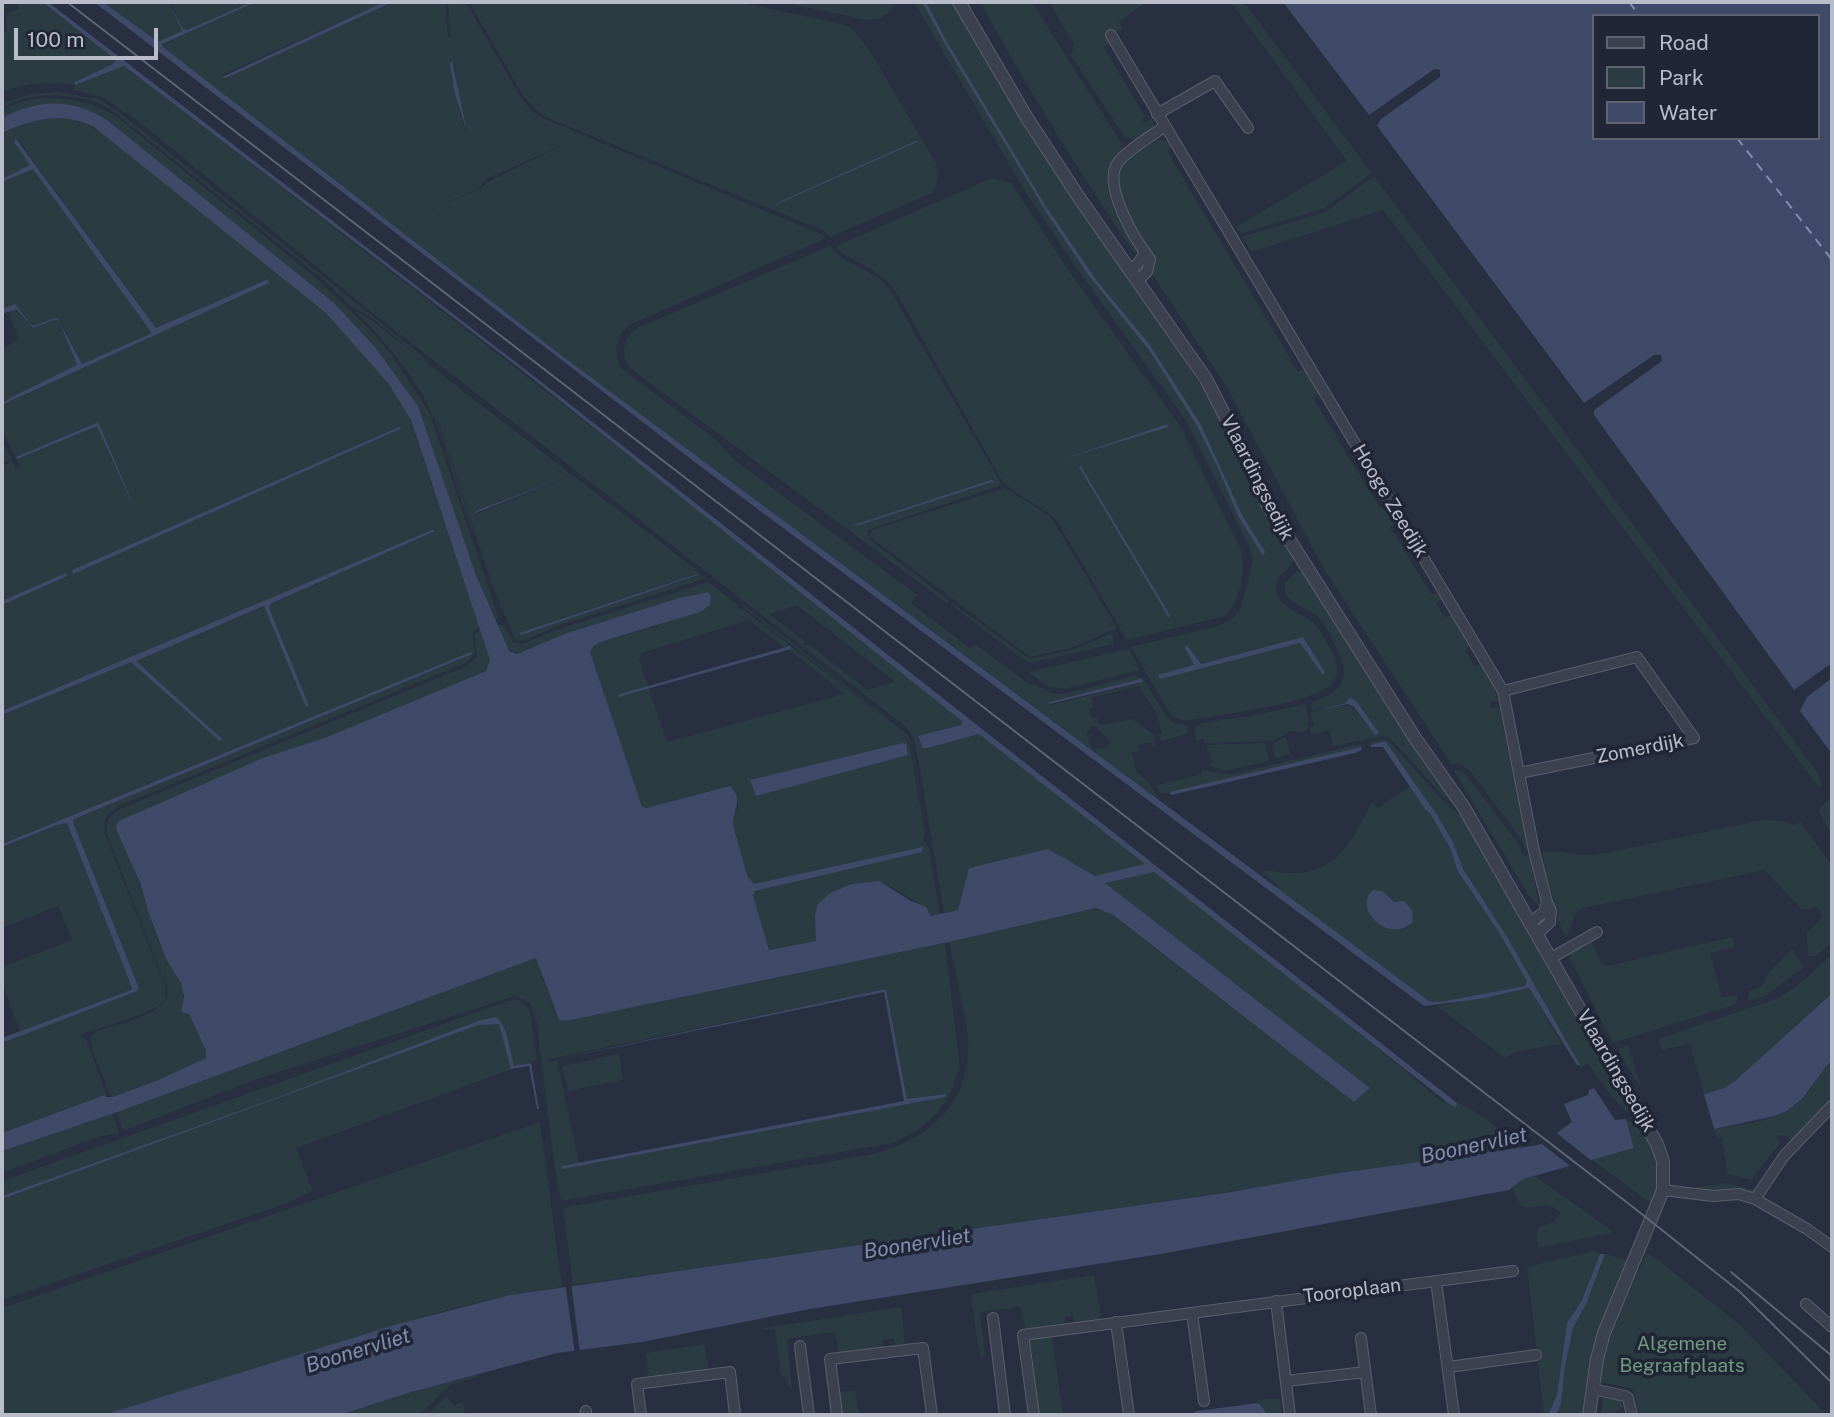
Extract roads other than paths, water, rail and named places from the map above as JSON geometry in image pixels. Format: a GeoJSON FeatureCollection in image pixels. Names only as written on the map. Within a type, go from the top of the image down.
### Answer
{"type":"FeatureCollection","features":[{"type":"Feature","properties":{"kind":"street","name":"Vlaardingsedijk"},"geometry":{"type":"LineString","coordinates":[[959,2],[1027,118],[1206,379],[1268,506],[1415,738],[1463,806],[1652,1132],[1663,1161],[1663,1189]]}},
{"type":"Feature","properties":{"kind":"street","name":"Hooge Zeedijk"},"geometry":{"type":"LineString","coordinates":[[1111,35],[1503,691],[1534,850],[1547,902],[1533,928]]}},
{"type":"Feature","properties":{"kind":"street"},"geometry":{"type":"LineString","coordinates":[[1157,114],[1214,81],[1248,128]]}},
{"type":"Feature","properties":{"kind":"street"},"geometry":{"type":"LineString","coordinates":[[1133,276],[1145,252],[1121,208],[1112,180],[1116,165],[1121,159],[1165,126]]}},
{"type":"Feature","properties":{"kind":"street","name":"Zomerdijk"},"geometry":{"type":"LineString","coordinates":[[1503,691],[1637,657],[1694,738],[1519,773]]}},
{"type":"Feature","properties":{"kind":"street"},"geometry":{"type":"LineString","coordinates":[[1550,958],[1597,932]]}},
{"type":"Feature","properties":{"kind":"street"},"geometry":{"type":"LineString","coordinates":[[1755,1199],[1784,1156],[1832,1106]]}},
{"type":"Feature","properties":{"kind":"street"},"geometry":{"type":"LineString","coordinates":[[1588,1415],[1604,1333],[1663,1189],[1713,1196],[1739,1194],[1755,1199],[1808,1229],[1831,1247]]}},
{"type":"Feature","properties":{"kind":"street","name":"Tooroplaan"},"geometry":{"type":"LineString","coordinates":[[1034,1415],[1023,1335],[1513,1271]]}},
{"type":"Feature","properties":{"kind":"street"},"geometry":{"type":"LineString","coordinates":[[1436,1281],[1454,1415]]}},
{"type":"Feature","properties":{"kind":"street"},"geometry":{"type":"LineString","coordinates":[[1276,1301],[1290,1415]]}},
{"type":"Feature","properties":{"kind":"street"},"geometry":{"type":"LineString","coordinates":[[1806,1304],[1832,1327]]}},
{"type":"Feature","properties":{"kind":"street"},"geometry":{"type":"LineString","coordinates":[[1192,1312],[1204,1401]]}},
{"type":"Feature","properties":{"kind":"street"},"geometry":{"type":"LineString","coordinates":[[993,1318],[1005,1415]]}},
{"type":"Feature","properties":{"kind":"street"},"geometry":{"type":"LineString","coordinates":[[1116,1322],[1129,1415]]}},
{"type":"Feature","properties":{"kind":"street"},"geometry":{"type":"LineString","coordinates":[[1361,1338],[1371,1415]]}},
{"type":"Feature","properties":{"kind":"street"},"geometry":{"type":"LineString","coordinates":[[800,1346],[809,1415]]}},
{"type":"Feature","properties":{"kind":"street"},"geometry":{"type":"LineString","coordinates":[[837,1415],[830,1359],[923,1348],[932,1415]]}},
{"type":"Feature","properties":{"kind":"street"},"geometry":{"type":"LineString","coordinates":[[1449,1367],[1536,1355]]}},
{"type":"Feature","properties":{"kind":"street"},"geometry":{"type":"LineString","coordinates":[[641,1415],[637,1384],[730,1372],[735,1415]]}},
{"type":"Feature","properties":{"kind":"street"},"geometry":{"type":"LineString","coordinates":[[1286,1381],[1365,1372]]}},
{"type":"Feature","properties":{"kind":"street"},"geometry":{"type":"LineString","coordinates":[[1592,1389],[1625,1396],[1628,1398],[1632,1415]]}},
{"type":"Feature","properties":{"kind":"water"},"geometry":{"type":"Polygon","coordinates":[[[42,2],[48,2],[548,387],[1457,1103],[1457,1106],[1447,1102],[1154,872],[1105,883],[1370,1088],[1354,1102],[1113,915],[1096,908],[949,942],[566,1021],[559,1020],[536,958],[112,1114],[2,1151],[2,1133],[105,1095],[112,1097],[156,1081],[206,1058],[206,1051],[189,1014],[181,1010],[184,997],[181,983],[166,959],[140,883],[117,831],[119,821],[263,758],[327,737],[486,671],[490,660],[411,420],[388,383],[326,313],[94,127],[59,118],[24,124],[2,133],[2,118],[29,107],[42,104],[67,105],[107,120],[334,303],[375,347],[418,406],[476,575],[509,651],[517,654],[567,633],[679,598],[708,592],[711,596],[710,605],[700,612],[603,641],[590,652],[642,807],[647,808],[730,786],[737,796],[733,825],[748,878],[754,884],[923,847],[922,852],[755,891],[753,895],[769,950],[816,941],[817,905],[830,893],[852,884],[879,881],[926,907],[931,916],[958,910],[969,868],[1048,849],[1095,876],[1145,864],[979,734],[923,748],[918,736],[961,725],[963,722],[518,367],[124,66],[75,85],[75,82],[113,64],[116,60],[42,2]]]}},
{"type":"Feature","properties":{"kind":"water"},"geometry":{"type":"Polygon","coordinates":[[[94,2],[103,2],[158,42],[182,31],[169,2],[183,29],[187,30],[256,2],[162,44],[163,47],[557,352],[1429,1001],[1439,1002],[1525,986],[1527,981],[1498,931],[1457,870],[1451,850],[1430,813],[1383,747],[1371,747],[1385,741],[1437,815],[1453,842],[1463,869],[1507,937],[1580,1065],[1577,1065],[1529,988],[1479,999],[1424,1006],[704,469],[94,2]]]}},
{"type":"Feature","properties":{"kind":"water"},"geometry":{"type":"Polygon","coordinates":[[[384,2],[393,2],[226,78],[222,77],[384,2]]]}},
{"type":"Feature","properties":{"kind":"water"},"geometry":{"type":"Polygon","coordinates":[[[922,2],[926,2],[947,42],[1045,205],[1097,281],[1150,345],[1201,425],[1242,515],[1265,552],[1263,556],[1238,516],[1196,424],[1149,350],[1089,276],[1048,215],[922,2]]]}},
{"type":"Feature","properties":{"kind":"water"},"geometry":{"type":"Polygon","coordinates":[[[1283,2],[1832,2],[1832,663],[1794,690],[1594,415],[1594,410],[1662,361],[1661,355],[1654,355],[1584,403],[1377,126],[1381,119],[1440,77],[1440,70],[1433,70],[1369,115],[1283,2]]]}},
{"type":"Feature","properties":{"kind":"water"},"geometry":{"type":"Polygon","coordinates":[[[452,60],[467,132],[455,95],[450,64],[452,60]]]}},
{"type":"Feature","properties":{"kind":"water"},"geometry":{"type":"Polygon","coordinates":[[[16,139],[156,328],[268,279],[269,283],[2,405],[12,397],[77,365],[59,321],[54,320],[33,328],[16,309],[2,314],[2,309],[15,304],[34,326],[55,318],[58,319],[82,364],[151,332],[33,169],[2,182],[2,179],[30,165],[14,142],[16,139]]]}},
{"type":"Feature","properties":{"kind":"water"},"geometry":{"type":"Polygon","coordinates":[[[918,140],[917,142],[775,205],[777,203],[918,140]]]}},
{"type":"Feature","properties":{"kind":"water"},"geometry":{"type":"Polygon","coordinates":[[[98,422],[141,523],[97,426],[17,459],[16,457],[98,422]]]}},
{"type":"Feature","properties":{"kind":"water"},"geometry":{"type":"Polygon","coordinates":[[[1165,425],[1168,427],[1060,460],[1165,425]]]}},
{"type":"Feature","properties":{"kind":"water"},"geometry":{"type":"Polygon","coordinates":[[[401,426],[400,429],[73,574],[72,570],[401,426]]]}},
{"type":"Feature","properties":{"kind":"water"},"geometry":{"type":"Polygon","coordinates":[[[1080,465],[1170,615],[1169,618],[1079,467],[1080,465]]]}},
{"type":"Feature","properties":{"kind":"water"},"geometry":{"type":"Polygon","coordinates":[[[569,476],[473,514],[478,510],[569,476]]]}},
{"type":"Feature","properties":{"kind":"water"},"geometry":{"type":"Polygon","coordinates":[[[991,480],[995,481],[854,525],[991,480]]]}},
{"type":"Feature","properties":{"kind":"water"},"geometry":{"type":"Polygon","coordinates":[[[435,531],[270,604],[269,608],[309,706],[306,707],[264,606],[136,661],[222,739],[220,741],[131,662],[2,715],[2,711],[435,531]]]}},
{"type":"Feature","properties":{"kind":"water"},"geometry":{"type":"Polygon","coordinates":[[[66,573],[67,576],[2,605],[2,601],[66,573]]]}},
{"type":"Feature","properties":{"kind":"water"},"geometry":{"type":"Polygon","coordinates":[[[697,574],[521,635],[519,633],[697,574]]]}},
{"type":"Feature","properties":{"kind":"water"},"geometry":{"type":"Polygon","coordinates":[[[1303,637],[1325,672],[1323,675],[1300,643],[1160,679],[1158,675],[1194,665],[1185,648],[1187,645],[1201,664],[1303,637]]]}},
{"type":"Feature","properties":{"kind":"water"},"geometry":{"type":"Polygon","coordinates":[[[790,646],[791,649],[618,697],[620,694],[790,646]]]}},
{"type":"Feature","properties":{"kind":"water"},"geometry":{"type":"Polygon","coordinates":[[[471,652],[472,654],[74,819],[139,988],[2,1043],[2,1038],[132,988],[67,823],[2,847],[2,844],[471,652]]]}},
{"type":"Feature","properties":{"kind":"water"},"geometry":{"type":"Polygon","coordinates":[[[1832,678],[1832,754],[1800,711],[1807,697],[1832,678]]]}},
{"type":"Feature","properties":{"kind":"water"},"geometry":{"type":"Polygon","coordinates":[[[1140,679],[1142,682],[1049,704],[1049,702],[1140,679]]]}},
{"type":"Feature","properties":{"kind":"water"},"geometry":{"type":"Polygon","coordinates":[[[1349,698],[1356,701],[1379,733],[1375,735],[1354,707],[1348,704],[1312,711],[1346,703],[1349,698]]]}},
{"type":"Feature","properties":{"kind":"water"},"geometry":{"type":"Polygon","coordinates":[[[906,744],[908,755],[756,796],[750,780],[906,744]]]}},
{"type":"Feature","properties":{"kind":"water"},"geometry":{"type":"Polygon","coordinates":[[[1361,747],[1362,750],[1355,753],[1171,795],[1170,792],[1361,747]]]}},
{"type":"Feature","properties":{"kind":"water"},"geometry":{"type":"Polygon","coordinates":[[[1373,890],[1382,891],[1394,902],[1404,901],[1412,910],[1413,922],[1403,928],[1393,929],[1376,921],[1367,906],[1368,897],[1373,890]]]}},
{"type":"Feature","properties":{"kind":"water"},"geometry":{"type":"Polygon","coordinates":[[[886,989],[907,1099],[947,1094],[945,1097],[562,1169],[561,1166],[904,1101],[884,992],[548,1061],[886,989]]]}},
{"type":"Feature","properties":{"kind":"water"},"geometry":{"type":"Polygon","coordinates":[[[1832,993],[1832,1059],[1802,1099],[1787,1111],[1775,1116],[1714,1129],[1704,1094],[1724,1088],[1735,1081],[1832,993]]]}},
{"type":"Feature","properties":{"kind":"water"},"geometry":{"type":"Polygon","coordinates":[[[496,1017],[506,1033],[514,1066],[531,1063],[539,1109],[529,1066],[511,1069],[499,1024],[478,1025],[2,1199],[2,1196],[273,1099],[481,1020],[496,1017]]]}},
{"type":"Feature","properties":{"kind":"water","name":"Boonervliet"},"geometry":{"type":"Polygon","coordinates":[[[1594,1088],[1615,1120],[1626,1119],[1634,1148],[1523,1179],[1509,1190],[1161,1254],[810,1309],[642,1342],[557,1353],[408,1393],[340,1415],[103,1415],[398,1324],[510,1295],[1533,1146],[1541,1144],[1572,1122],[1564,1104],[1588,1095],[1589,1090],[1594,1088]]]}},
{"type":"Feature","properties":{"kind":"water"},"geometry":{"type":"Polygon","coordinates":[[[1600,1254],[1605,1254],[1586,1304],[1573,1328],[1561,1404],[1556,1415],[1548,1415],[1557,1395],[1567,1323],[1582,1300],[1600,1254]]]}},
{"type":"Feature","properties":{"kind":"water"},"geometry":{"type":"Polygon","coordinates":[[[1258,1403],[1266,1415],[1189,1415],[1197,1411],[1258,1403]]]}},
{"type":"Feature","properties":{"kind":"tram line"},"geometry":{"type":"LineString","coordinates":[[67,2],[1629,1204],[1739,1291],[1832,1383]]}},
{"type":"Feature","properties":{"kind":"tram line"},"geometry":{"type":"LineString","coordinates":[[1731,1272],[1832,1356]]}},
{"type":"Feature","properties":{"kind":"park label","name":"Algemene Begraafplaats"},"geometry":{"type":"Point","coordinates":[1682,1355]}}]}
